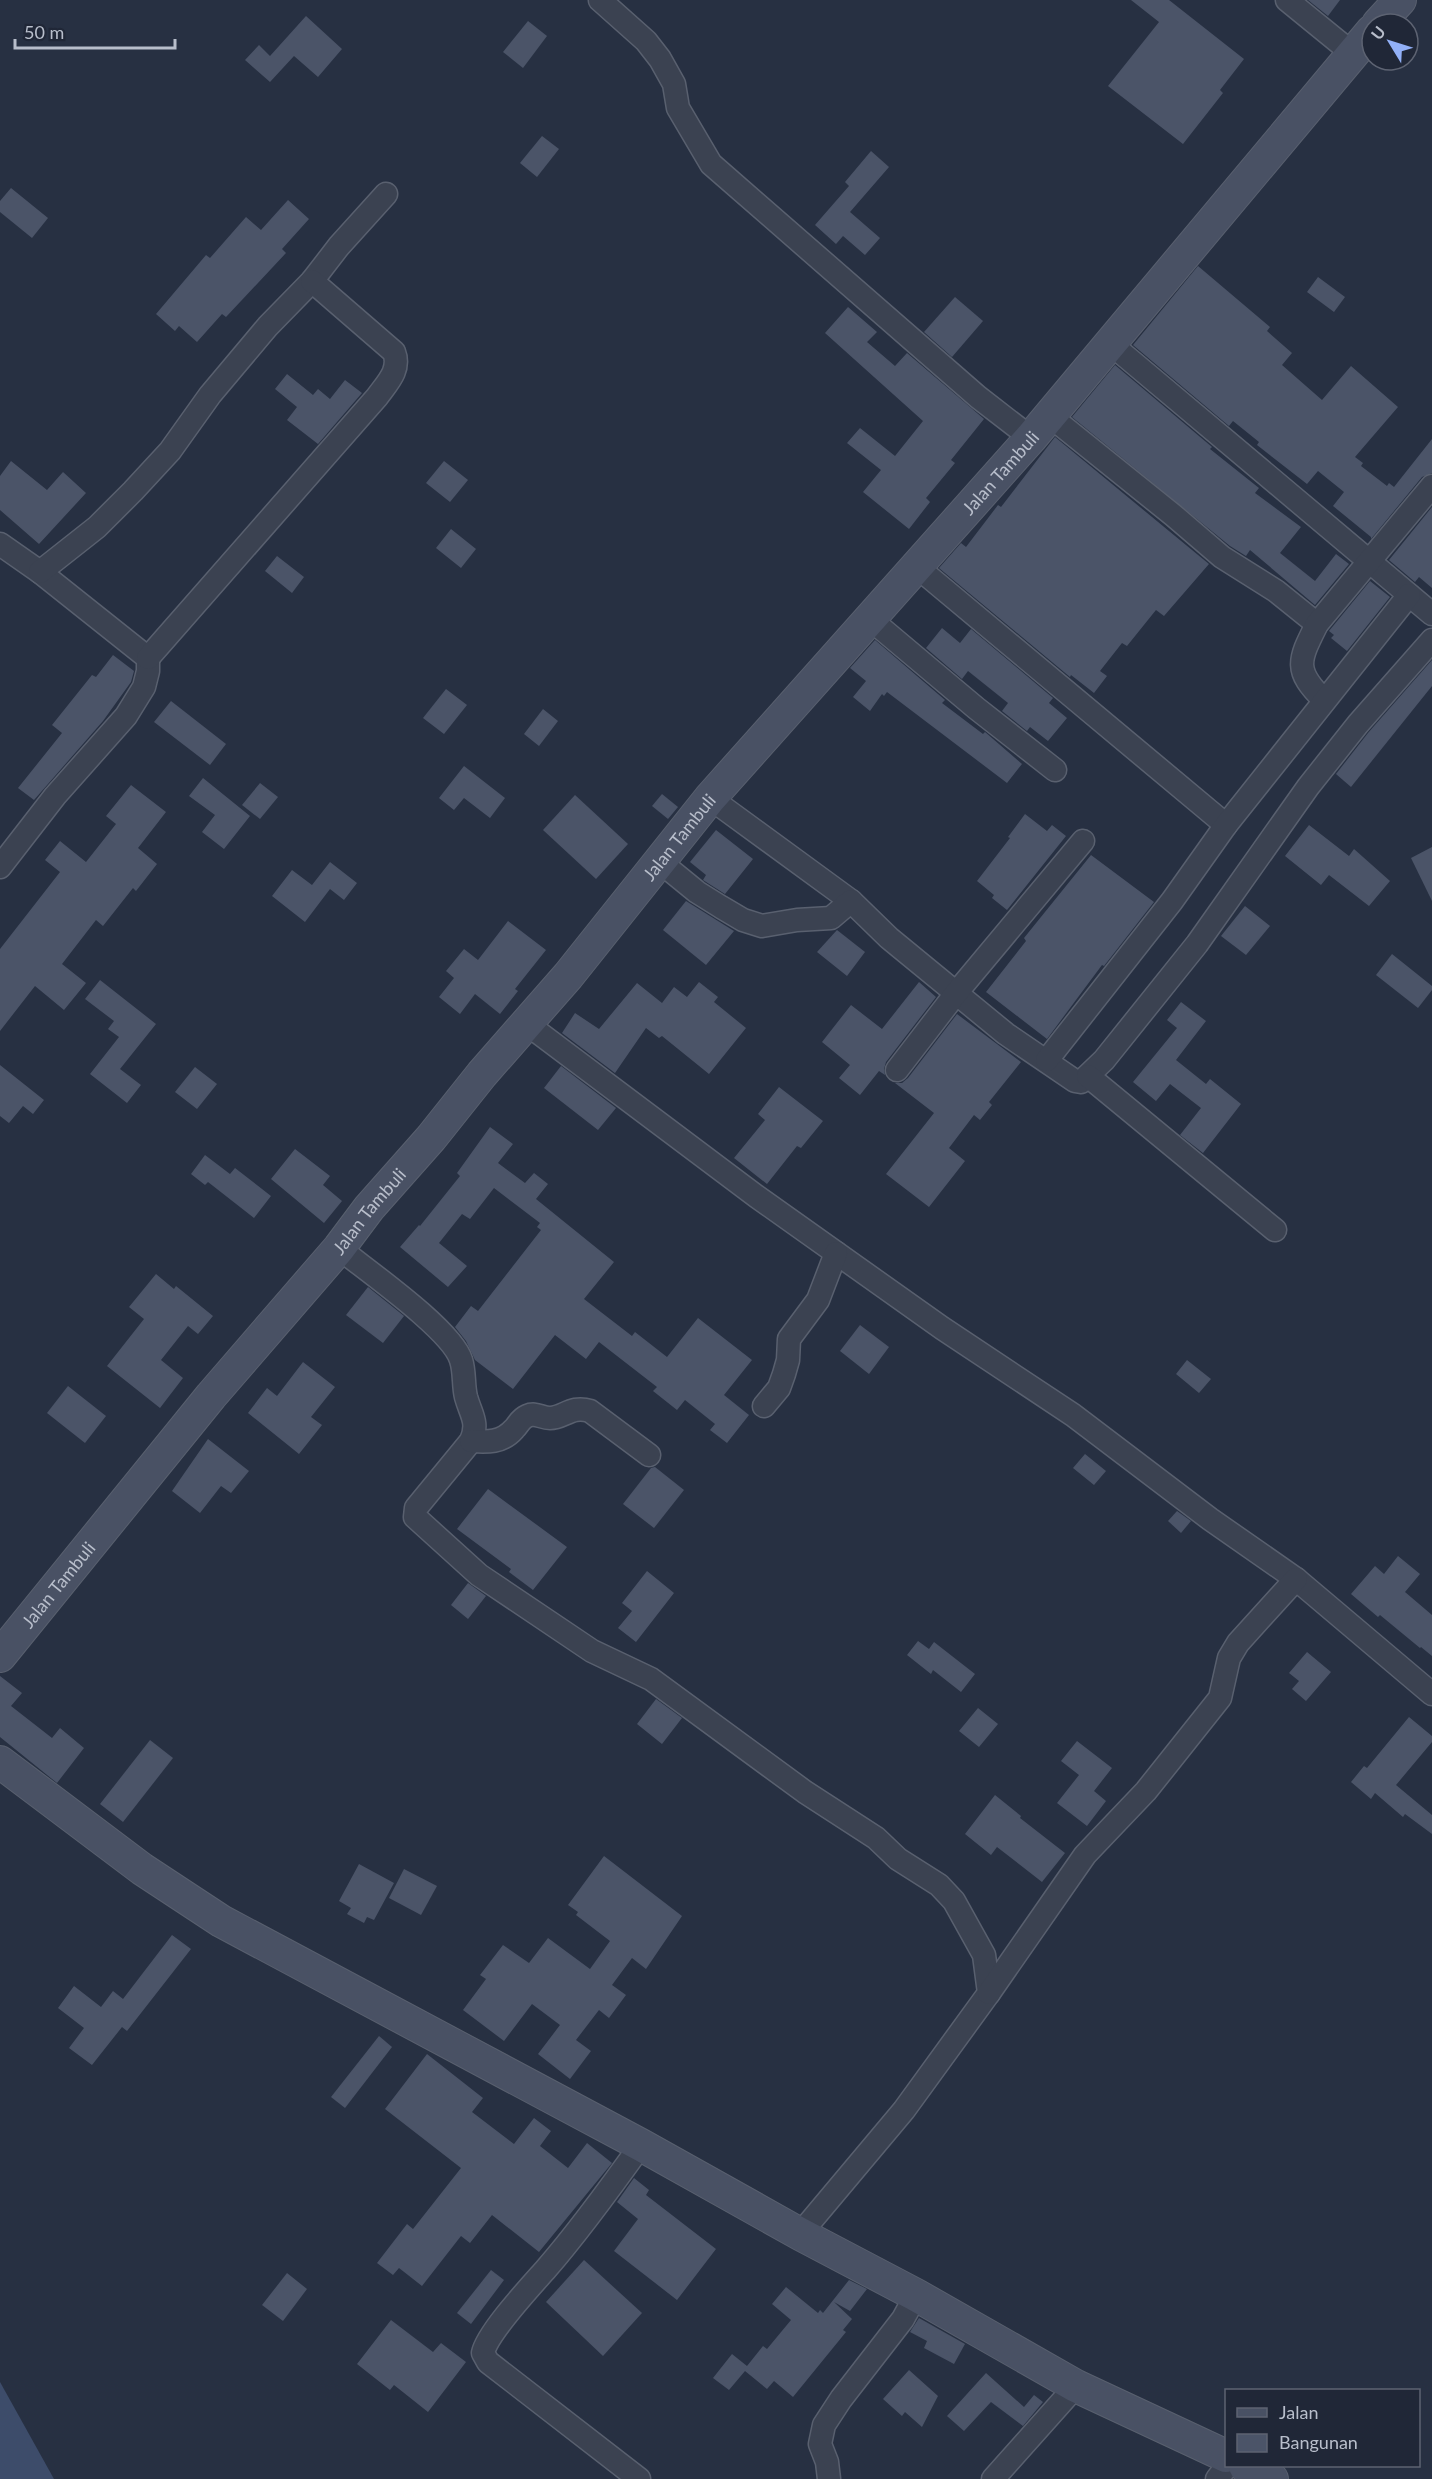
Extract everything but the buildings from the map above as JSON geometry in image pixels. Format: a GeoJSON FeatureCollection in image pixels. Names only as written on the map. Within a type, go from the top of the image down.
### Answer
{"type":"FeatureCollection","features":[{"type":"Feature","properties":{"kind":"street"},"geometry":{"type":"LineString","coordinates":[[600,0],[646,41],[660,59],[674,84],[678,108],[711,164],[978,397],[1041,427],[1173,515],[1222,557],[1276,591],[1317,624]]}},
{"type":"Feature","properties":{"kind":"street"},"geometry":{"type":"LineString","coordinates":[[1287,0],[1360,41]]}},
{"type":"Feature","properties":{"kind":"street"},"geometry":{"type":"LineString","coordinates":[[1389,12],[1400,0]]}},
{"type":"Feature","properties":{"kind":"street","name":"Jalan Tambuli"},"geometry":{"type":"LineString","coordinates":[[0,1656],[211,1396],[339,1248],[369,1208],[431,1138],[482,1074],[527,1024],[710,798],[1041,427],[1360,44]]}},
{"type":"Feature","properties":{"kind":"street"},"geometry":{"type":"LineString","coordinates":[[40,572],[97,527],[170,451],[210,395],[268,326],[312,281],[339,246],[386,194]]}},
{"type":"Feature","properties":{"kind":"street"},"geometry":{"type":"LineString","coordinates":[[0,867],[55,796],[126,716],[144,687],[148,658],[377,397],[396,370],[398,360],[394,352],[312,281]]}},
{"type":"Feature","properties":{"kind":"street"},"geometry":{"type":"LineString","coordinates":[[1111,344],[1432,614]]}},
{"type":"Feature","properties":{"kind":"street"},"geometry":{"type":"LineString","coordinates":[[1324,700],[1305,681],[1302,673],[1304,648],[1317,624],[1432,486]]}},
{"type":"Feature","properties":{"kind":"street"},"geometry":{"type":"LineString","coordinates":[[0,544],[40,572],[148,658]]}},
{"type":"Feature","properties":{"kind":"street"},"geometry":{"type":"LineString","coordinates":[[916,566],[1226,825]]}},
{"type":"Feature","properties":{"kind":"street"},"geometry":{"type":"LineString","coordinates":[[1047,1060],[1172,901],[1226,825],[1409,595]]}},
{"type":"Feature","properties":{"kind":"street"},"geometry":{"type":"LineString","coordinates":[[869,618],[976,708],[1055,770]]}},
{"type":"Feature","properties":{"kind":"street"},"geometry":{"type":"LineString","coordinates":[[710,798],[851,901],[889,938],[1006,1034],[1075,1081],[1081,1082],[1104,1060],[1197,944],[1308,787],[1358,724],[1432,640]]}},
{"type":"Feature","properties":{"kind":"street"},"geometry":{"type":"LineString","coordinates":[[897,1070],[957,992],[1083,841]]}},
{"type":"Feature","properties":{"kind":"street"},"geometry":{"type":"LineString","coordinates":[[659,861],[697,892],[743,920],[762,926],[797,920],[831,918],[851,901]]}},
{"type":"Feature","properties":{"kind":"street"},"geometry":{"type":"LineString","coordinates":[[527,1024],[756,1196],[942,1328],[1073,1415],[1210,1520],[1296,1579],[1432,1694]]}},
{"type":"Feature","properties":{"kind":"street"},"geometry":{"type":"LineString","coordinates":[[1088,1076],[1275,1230]]}},
{"type":"Feature","properties":{"kind":"street"},"geometry":{"type":"LineString","coordinates":[[339,1248],[417,1310],[455,1348],[462,1361],[463,1384],[476,1430],[471,1441],[416,1508],[415,1517],[479,1575],[592,1651],[651,1679],[805,1792],[876,1838],[898,1859],[939,1885],[954,1901],[984,1955],[989,1993]]}},
{"type":"Feature","properties":{"kind":"street"},"geometry":{"type":"LineString","coordinates":[[764,1406],[779,1388],[788,1360],[789,1339],[818,1300],[836,1253]]}},
{"type":"Feature","properties":{"kind":"street"},"geometry":{"type":"LineString","coordinates":[[471,1441],[487,1442],[506,1436],[528,1415],[535,1414],[552,1418],[582,1408],[590,1411],[649,1455]]}},
{"type":"Feature","properties":{"kind":"street"},"geometry":{"type":"LineString","coordinates":[[800,2234],[904,2110],[1085,1855],[1146,1791],[1220,1698],[1229,1658],[1238,1643],[1296,1579]]}},
{"type":"Feature","properties":{"kind":"street"},"geometry":{"type":"LineString","coordinates":[[2,1766],[141,1869],[221,1921],[916,2295],[1226,2470],[1272,2479]]}},
{"type":"Feature","properties":{"kind":"street"},"geometry":{"type":"LineString","coordinates":[[639,2479],[488,2362],[483,2353],[488,2340],[641,2145]]}},
{"type":"Feature","properties":{"kind":"street"},"geometry":{"type":"LineString","coordinates":[[829,2479],[827,2462],[820,2444],[824,2425],[841,2399],[897,2328],[916,2295]]}},
{"type":"Feature","properties":{"kind":"street"},"geometry":{"type":"LineString","coordinates":[[993,2479],[1076,2386]]}},
{"type":"Feature","properties":{"kind":"water"},"geometry":{"type":"Polygon","coordinates":[[[0,2382],[54,2479],[0,2479],[0,2382]]]}}]}
